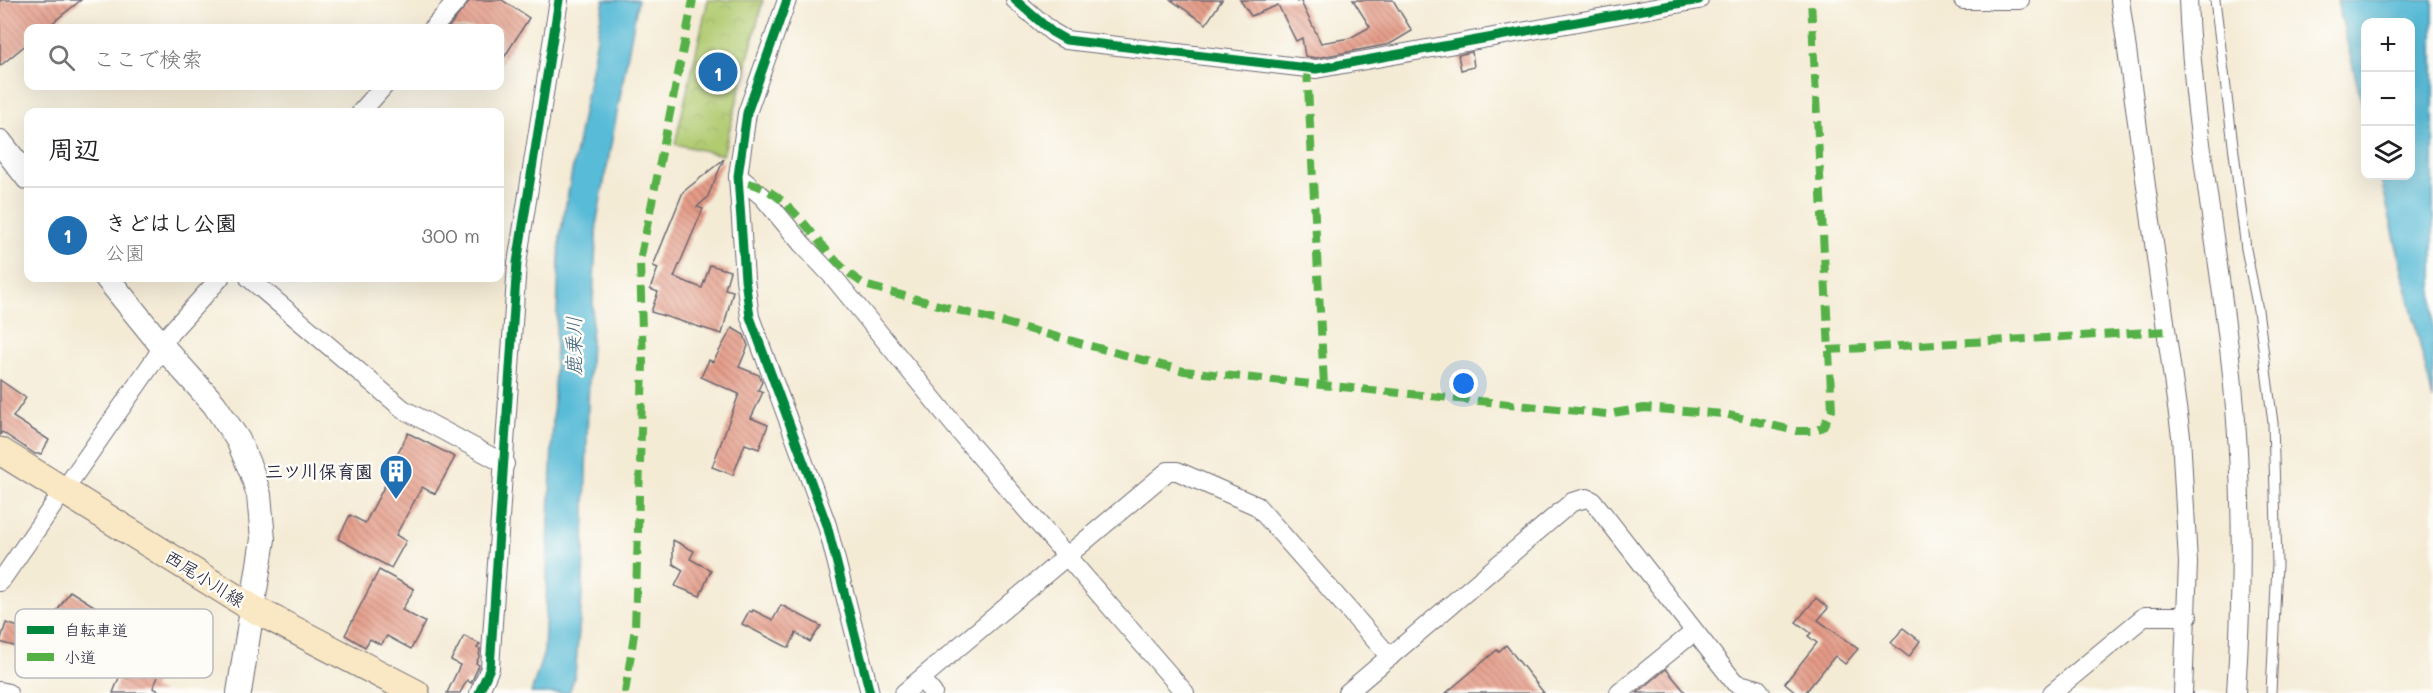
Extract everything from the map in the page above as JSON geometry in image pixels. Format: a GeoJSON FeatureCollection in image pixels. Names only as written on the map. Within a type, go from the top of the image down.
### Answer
{"type":"FeatureCollection","features":[{"type":"Feature","properties":{"kind":"main road","name":"西尾小川線"},"geometry":{"type":"LineString","coordinates":[[0,451],[252,608],[417,693]]}},
{"type":"Feature","properties":{"kind":"street"},"geometry":{"type":"LineString","coordinates":[[437,24],[458,0]]}},
{"type":"Feature","properties":{"kind":"street"},"geometry":{"type":"LineString","coordinates":[[479,693],[490,668],[517,263],[559,0]]}},
{"type":"Feature","properties":{"kind":"street"},"geometry":{"type":"LineString","coordinates":[[787,0],[747,113],[738,176],[738,207],[750,317],[827,525],[870,693]]}},
{"type":"Feature","properties":{"kind":"street"},"geometry":{"type":"LineString","coordinates":[[1015,0],[1052,32],[1066,40],[1316,69],[1699,0]]}},
{"type":"Feature","properties":{"kind":"street"},"geometry":{"type":"LineString","coordinates":[[1963,0],[2020,0]]}},
{"type":"Feature","properties":{"kind":"street"},"geometry":{"type":"LineString","coordinates":[[2120,0],[2181,436],[2186,502],[2188,616],[2183,693]]}},
{"type":"Feature","properties":{"kind":"street"},"geometry":{"type":"LineString","coordinates":[[2188,0],[2197,124],[2227,331],[2237,432],[2241,543],[2236,693]]}},
{"type":"Feature","properties":{"kind":"street"},"geometry":{"type":"LineString","coordinates":[[365,108],[380,90]]}},
{"type":"Feature","properties":{"kind":"street"},"geometry":{"type":"LineString","coordinates":[[0,142],[24,173]]}},
{"type":"Feature","properties":{"kind":"street"},"geometry":{"type":"LineString","coordinates":[[738,176],[763,197],[835,279],[968,442],[1185,693]]}},
{"type":"Feature","properties":{"kind":"street"},"geometry":{"type":"LineString","coordinates":[[110,282],[221,413],[238,440],[259,495],[262,539],[239,693]]}},
{"type":"Feature","properties":{"kind":"street"},"geometry":{"type":"LineString","coordinates":[[0,582],[170,333],[216,282]]}},
{"type":"Feature","properties":{"kind":"street"},"geometry":{"type":"LineString","coordinates":[[254,282],[403,409],[505,464]]}},
{"type":"Feature","properties":{"kind":"street"},"geometry":{"type":"LineString","coordinates":[[904,693],[1162,474],[1176,471],[1257,506],[1390,657]]}},
{"type":"Feature","properties":{"kind":"street"},"geometry":{"type":"LineString","coordinates":[[1347,693],[1580,498],[1593,501],[1735,683],[1758,689],[1761,693]]}},
{"type":"Feature","properties":{"kind":"street"},"geometry":{"type":"LineString","coordinates":[[2052,693],[2145,616],[2188,616]]}},
{"type":"Feature","properties":{"kind":"street"},"geometry":{"type":"LineString","coordinates":[[1619,693],[1694,632]]}},
{"type":"Feature","properties":{"kind":"street"},"geometry":{"type":"LineString","coordinates":[[921,679],[933,693]]}},
{"type":"Feature","properties":{"kind":"street"},"geometry":{"type":"LineString","coordinates":[[0,691],[8,693]]}},
{"type":"Feature","properties":{"kind":"lane"},"geometry":{"type":"LineString","coordinates":[[2216,0],[2246,249],[2260,321],[2273,423],[2277,564],[2271,693]]}},
{"type":"Feature","properties":{"kind":"green space"},"geometry":{"type":"Polygon","coordinates":[[[708,0],[763,0],[723,155],[675,144],[708,0]]]}},
{"type":"Feature","properties":{"kind":"water","name":"鹿乗川"},"geometry":{"type":"Polygon","coordinates":[[[604,0],[638,0],[597,220],[588,402],[583,585],[575,675],[569,693],[531,693],[544,652],[560,236],[604,0]]]}},
{"type":"Feature","properties":{"kind":"water"},"geometry":{"type":"Polygon","coordinates":[[[2337,0],[2433,0],[2433,400],[2381,180],[2415,180],[2415,18],[2361,18],[2361,100],[2337,0]]]}},
{"type":"Feature","properties":{"kind":"building"},"geometry":{"type":"Polygon","coordinates":[[[0,0],[81,0],[51,24],[24,24],[24,46],[0,66],[0,0]]]}},
{"type":"Feature","properties":{"kind":"building"},"geometry":{"type":"Polygon","coordinates":[[[470,0],[502,0],[529,18],[504,58],[504,24],[451,24],[470,0]]]}},
{"type":"Feature","properties":{"kind":"building"},"geometry":{"type":"Polygon","coordinates":[[[1171,0],[1222,0],[1206,24],[1171,0]]]}},
{"type":"Feature","properties":{"kind":"building"},"geometry":{"type":"Polygon","coordinates":[[[1240,0],[1296,0],[1297,2],[1300,0],[1321,43],[1350,38],[1370,27],[1353,0],[1393,0],[1412,31],[1390,44],[1316,58],[1305,56],[1302,38],[1296,41],[1278,5],[1251,16],[1240,0]]]}},
{"type":"Feature","properties":{"kind":"building"},"geometry":{"type":"Polygon","coordinates":[[[1472,52],[1474,67],[1461,70],[1458,55],[1472,52]]]}},
{"type":"Feature","properties":{"kind":"building"},"geometry":{"type":"Polygon","coordinates":[[[724,159],[707,198],[697,207],[703,209],[674,277],[702,288],[710,265],[730,271],[725,289],[733,291],[722,334],[651,312],[658,292],[650,289],[658,268],[653,266],[683,192],[724,159]]]}},
{"type":"Feature","properties":{"kind":"building"},"geometry":{"type":"Polygon","coordinates":[[[732,328],[744,335],[748,346],[739,367],[759,375],[762,382],[758,390],[763,392],[751,418],[768,425],[759,449],[745,444],[733,475],[712,467],[739,394],[701,377],[709,360],[713,362],[732,328]]]}},
{"type":"Feature","properties":{"kind":"building"},"geometry":{"type":"Polygon","coordinates":[[[0,380],[26,398],[13,417],[49,440],[41,454],[35,454],[2,432],[0,435],[0,380]]]}},
{"type":"Feature","properties":{"kind":"building","name":"三ツ川保育園"},"geometry":{"type":"Polygon","coordinates":[[[408,433],[455,457],[435,494],[422,487],[396,535],[406,541],[391,568],[338,539],[350,515],[365,523],[394,468],[391,466],[408,433]]]}},
{"type":"Feature","properties":{"kind":"building"},"geometry":{"type":"Polygon","coordinates":[[[673,540],[694,551],[690,559],[711,570],[700,596],[675,586],[683,570],[673,564],[673,540]]]}},
{"type":"Feature","properties":{"kind":"building"},"geometry":{"type":"Polygon","coordinates":[[[379,570],[414,589],[402,610],[425,622],[411,649],[387,636],[381,645],[370,639],[365,647],[345,635],[379,570]]]}},
{"type":"Feature","properties":{"kind":"building"},"geometry":{"type":"Polygon","coordinates":[[[70,591],[99,609],[58,609],[70,591]]]}},
{"type":"Feature","properties":{"kind":"building"},"geometry":{"type":"Polygon","coordinates":[[[1816,598],[1828,608],[1818,620],[1858,649],[1845,664],[1835,656],[1805,693],[1797,693],[1785,683],[1817,643],[1808,636],[1811,633],[1796,622],[1816,598]]]}},
{"type":"Feature","properties":{"kind":"building"},"geometry":{"type":"Polygon","coordinates":[[[781,605],[821,626],[810,642],[796,633],[789,648],[742,624],[749,611],[753,610],[773,620],[781,605]]]}},
{"type":"Feature","properties":{"kind":"building"},"geometry":{"type":"Polygon","coordinates":[[[6,623],[15,626],[15,646],[0,642],[6,623]]]}},
{"type":"Feature","properties":{"kind":"building"},"geometry":{"type":"Polygon","coordinates":[[[1903,628],[1920,641],[1909,657],[1891,643],[1903,628]]]}},
{"type":"Feature","properties":{"kind":"building"},"geometry":{"type":"Polygon","coordinates":[[[464,636],[480,644],[477,648],[480,649],[476,663],[479,665],[471,683],[467,680],[460,693],[447,693],[460,665],[451,660],[464,636]]]}},
{"type":"Feature","properties":{"kind":"building"},"geometry":{"type":"Polygon","coordinates":[[[1506,645],[1544,693],[1446,693],[1497,650],[1498,652],[1506,645]]]}},
{"type":"Feature","properties":{"kind":"building"},"geometry":{"type":"Polygon","coordinates":[[[1666,669],[1686,693],[1637,693],[1666,669]]]}},
{"type":"Feature","properties":{"kind":"building"},"geometry":{"type":"Polygon","coordinates":[[[119,678],[158,678],[153,688],[163,693],[113,693],[119,678]]]}},
{"type":"Feature","properties":{"kind":"marked path"},"geometry":{"type":"LineString","coordinates":[[625,693],[635,628],[643,364],[640,261],[693,0]]}},
{"type":"Feature","properties":{"kind":"marked path"},"geometry":{"type":"LineString","coordinates":[[748,183],[782,200],[837,261],[851,275],[868,286],[1184,371],[1607,414],[1644,408],[1725,414],[1796,431],[1813,431],[1823,427],[1832,410],[1811,0]]}},
{"type":"Feature","properties":{"kind":"marked path"},"geometry":{"type":"LineString","coordinates":[[1307,68],[1324,385]]}},
{"type":"Feature","properties":{"kind":"marked path"},"geometry":{"type":"LineString","coordinates":[[1828,350],[2169,331]]}},
{"type":"Feature","properties":{"kind":"cycle path"},"geometry":{"type":"LineString","coordinates":[[479,693],[490,668],[517,263],[559,0]]}},
{"type":"Feature","properties":{"kind":"cycle path"},"geometry":{"type":"LineString","coordinates":[[787,0],[747,113],[738,176],[745,279],[750,317],[827,525],[870,693]]}},
{"type":"Feature","properties":{"kind":"cycle path"},"geometry":{"type":"LineString","coordinates":[[1015,0],[1052,32],[1066,40],[1316,69],[1699,0]]}},
{"type":"Feature","properties":{"kind":"place","name":"きどはし公園"},"geometry":{"type":"Point","coordinates":[718,72]}},
{"type":"Feature","properties":{"kind":"place","name":"三ツ川保育園"},"geometry":{"type":"Point","coordinates":[396,500]}}]}
